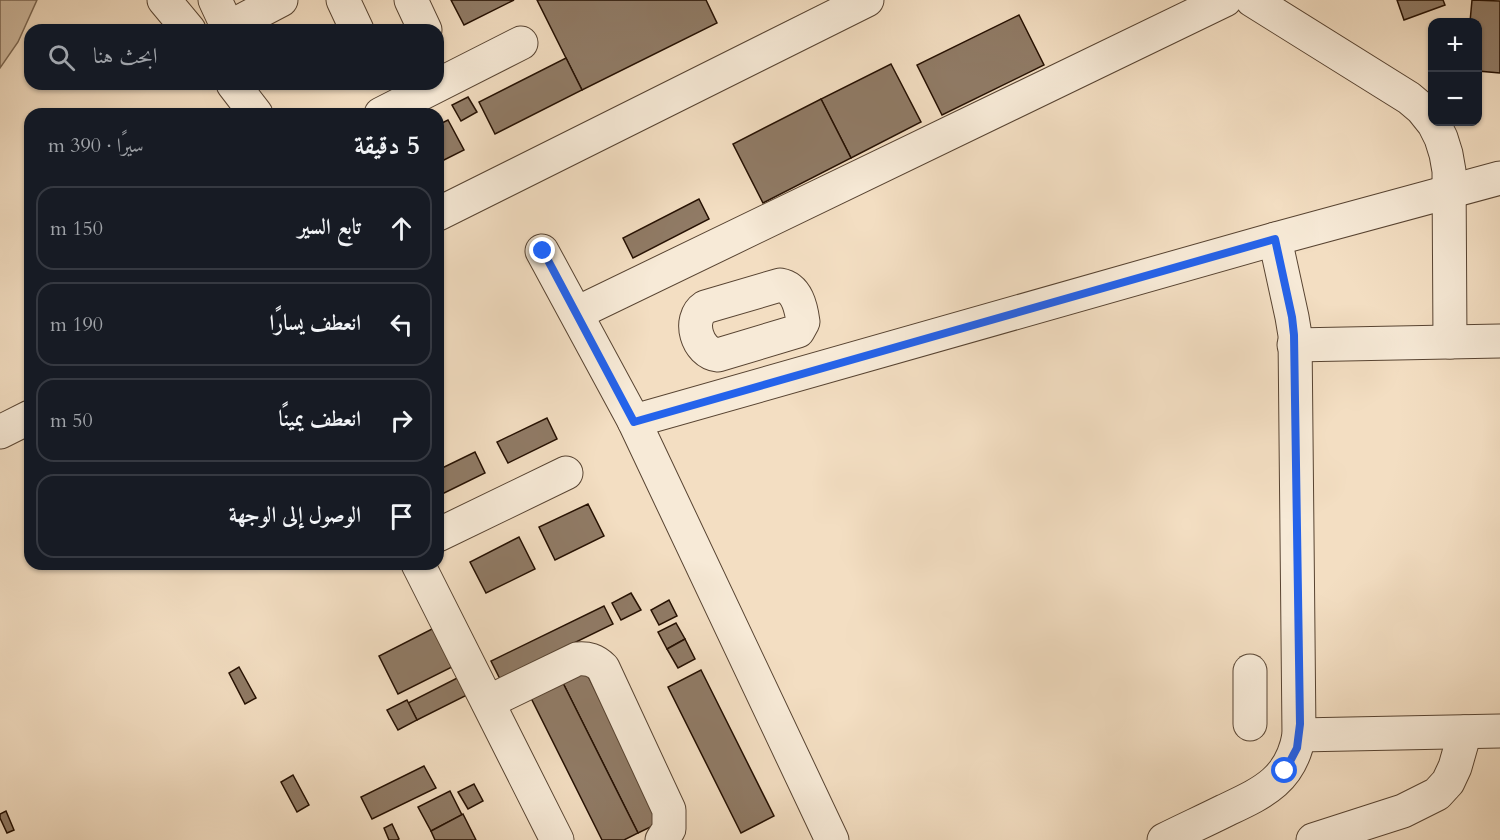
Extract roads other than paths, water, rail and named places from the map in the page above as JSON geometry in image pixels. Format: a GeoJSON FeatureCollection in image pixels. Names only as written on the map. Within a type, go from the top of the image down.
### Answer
{"type":"FeatureCollection","features":[{"type":"Feature","properties":{"kind":"street"},"geometry":{"type":"LineString","coordinates":[[164,0],[184,24]]}},
{"type":"Feature","properties":{"kind":"street"},"geometry":{"type":"LineString","coordinates":[[222,19],[281,0]]}},
{"type":"Feature","properties":{"kind":"street"},"geometry":{"type":"LineString","coordinates":[[342,0],[354,24]]}},
{"type":"Feature","properties":{"kind":"street"},"geometry":{"type":"LineString","coordinates":[[411,0],[422,24]]}},
{"type":"Feature","properties":{"kind":"street"},"geometry":{"type":"LineString","coordinates":[[444,211],[867,0]]}},
{"type":"Feature","properties":{"kind":"street"},"geometry":{"type":"LineString","coordinates":[[578,314],[1225,0]]}},
{"type":"Feature","properties":{"kind":"street"},"geometry":{"type":"LineString","coordinates":[[1252,0],[1409,98],[1434,124],[1441,138],[1449,171],[1450,342]]}},
{"type":"Feature","properties":{"kind":"street"},"geometry":{"type":"LineString","coordinates":[[444,68],[521,43]]}},
{"type":"Feature","properties":{"kind":"street"},"geometry":{"type":"LineString","coordinates":[[238,90],[251,108]]}},
{"type":"Feature","properties":{"kind":"street"},"geometry":{"type":"LineString","coordinates":[[386,102],[406,90]]}},
{"type":"Feature","properties":{"kind":"street"},"geometry":{"type":"LineString","coordinates":[[634,422],[1275,239],[1500,178]]}},
{"type":"Feature","properties":{"kind":"street"},"geometry":{"type":"LineString","coordinates":[[1164,840],[1267,789],[1285,771],[1297,748],[1299,694],[1294,345],[1292,317],[1275,239]]}},
{"type":"Feature","properties":{"kind":"street"},"geometry":{"type":"LineString","coordinates":[[543,251],[634,422],[832,840]]}},
{"type":"Feature","properties":{"kind":"street"},"geometry":{"type":"LineString","coordinates":[[780,285],[787,286],[796,295],[802,317],[801,327],[792,333],[763,342],[718,355],[707,352],[701,345],[695,324],[696,316],[699,310],[705,307],[780,285]]}},
{"type":"Feature","properties":{"kind":"street"},"geometry":{"type":"LineString","coordinates":[[748,294],[775,381]]}},
{"type":"Feature","properties":{"kind":"street"},"geometry":{"type":"LineString","coordinates":[[1294,345],[1500,341]]}},
{"type":"Feature","properties":{"kind":"street"},"geometry":{"type":"LineString","coordinates":[[0,432],[24,420]]}},
{"type":"Feature","properties":{"kind":"street"},"geometry":{"type":"LineString","coordinates":[[444,532],[566,473]]}},
{"type":"Feature","properties":{"kind":"street"},"geometry":{"type":"LineString","coordinates":[[421,570],[557,840]]}},
{"type":"Feature","properties":{"kind":"street"},"geometry":{"type":"LineString","coordinates":[[488,702],[577,659],[592,660],[598,663],[603,668],[669,810],[669,829],[662,840]]}},
{"type":"Feature","properties":{"kind":"street"},"geometry":{"type":"LineString","coordinates":[[1250,697],[1299,694]]}},
{"type":"Feature","properties":{"kind":"street"},"geometry":{"type":"LineString","coordinates":[[1299,735],[1500,731]]}},
{"type":"Feature","properties":{"kind":"street"},"geometry":{"type":"LineString","coordinates":[[1313,840],[1403,811],[1437,794],[1448,783],[1465,732]]}}]}
